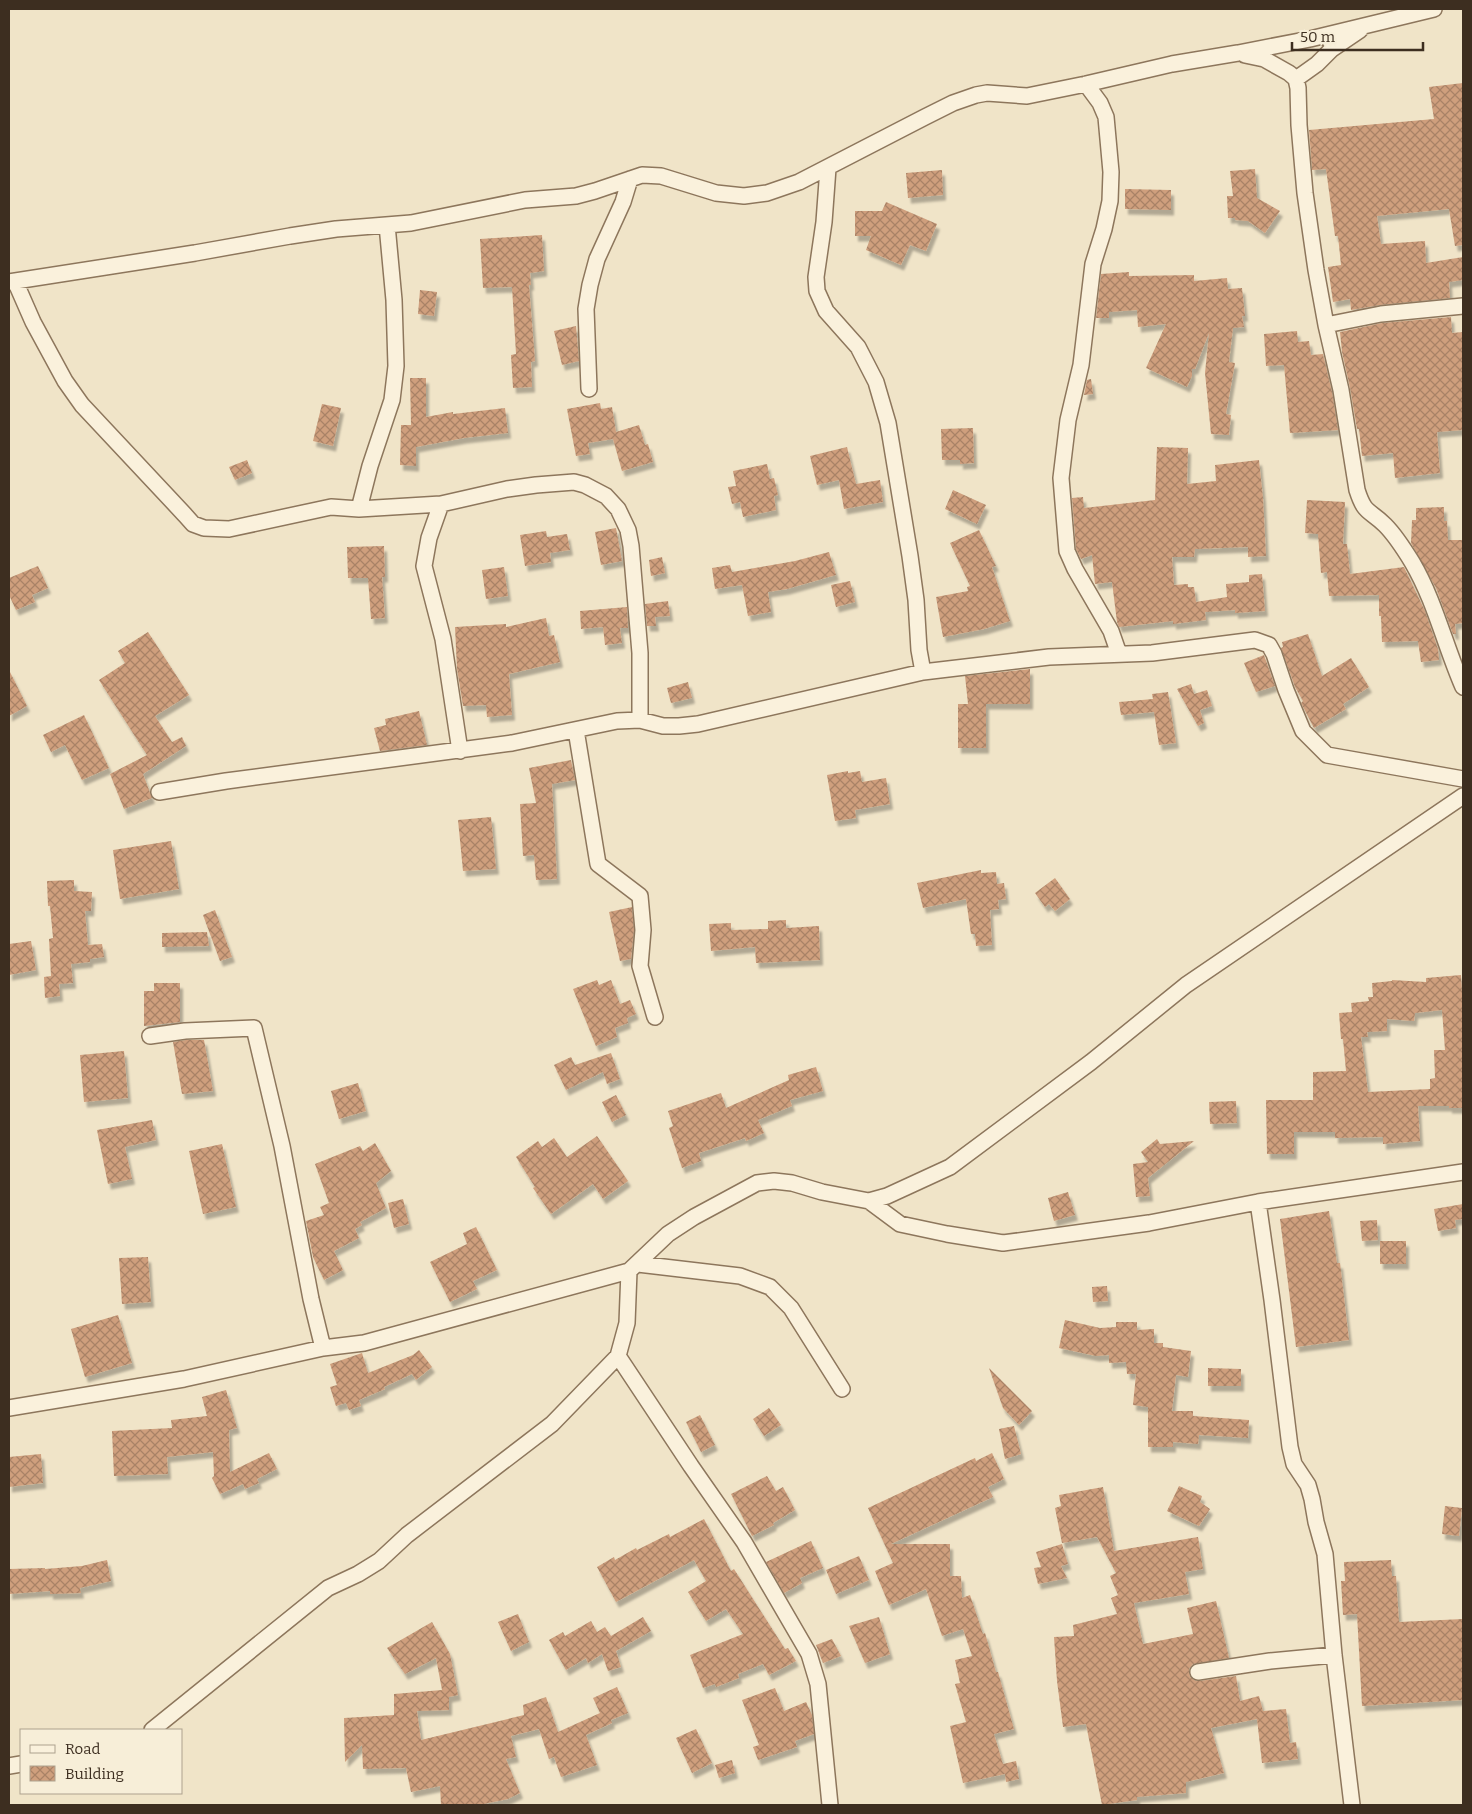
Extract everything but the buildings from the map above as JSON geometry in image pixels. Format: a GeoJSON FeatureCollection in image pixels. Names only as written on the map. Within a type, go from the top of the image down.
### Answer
{"type":"FeatureCollection","features":[{"type":"Feature","properties":{"kind":"street"},"geometry":{"type":"LineString","coordinates":[[640,720],[640,653],[631,546],[628,530],[618,509],[606,496],[585,485],[574,482],[516,488],[441,504],[358,509],[331,507],[229,529],[204,528],[193,524],[82,405],[49,356],[12,281],[195,253],[309,233],[447,217],[525,200],[576,196],[642,175],[661,176],[716,193],[744,196],[767,193],[791,185],[828,168],[881,139],[966,98],[987,93],[1028,96],[1172,64],[1310,39],[1434,9]]}},
{"type":"Feature","properties":{"kind":"street"},"geometry":{"type":"LineString","coordinates":[[1296,79],[1317,64],[1332,48],[1370,23]]}},
{"type":"Feature","properties":{"kind":"street"},"geometry":{"type":"LineString","coordinates":[[1238,53],[1264,59],[1285,70],[1296,79],[1305,193],[1316,270],[1326,325],[1342,390],[1357,490],[1361,502],[1368,512],[1384,524],[1401,543],[1424,583],[1463,687]]}},
{"type":"Feature","properties":{"kind":"street"},"geometry":{"type":"LineString","coordinates":[[1086,84],[1100,103],[1106,117],[1111,172],[1110,201],[1104,229],[1093,264],[1081,365],[1068,420],[1060,478],[1067,552],[1111,631],[1119,654]]}},
{"type":"Feature","properties":{"kind":"street"},"geometry":{"type":"LineString","coordinates":[[828,168],[824,222],[816,277],[817,291],[826,310],[858,347],[876,382],[898,476],[916,600],[923,672]]}},
{"type":"Feature","properties":{"kind":"street"},"geometry":{"type":"LineString","coordinates":[[589,389],[586,309],[590,285],[597,259],[623,202],[630,179]]}},
{"type":"Feature","properties":{"kind":"street"},"geometry":{"type":"LineString","coordinates":[[358,509],[392,400],[396,366],[394,300],[387,225]]}},
{"type":"Feature","properties":{"kind":"street"},"geometry":{"type":"LineString","coordinates":[[1326,325],[1381,314],[1463,306]]}},
{"type":"Feature","properties":{"kind":"street"},"geometry":{"type":"LineString","coordinates":[[441,504],[428,538],[424,566],[443,639],[460,751]]}},
{"type":"Feature","properties":{"kind":"street"},"geometry":{"type":"LineString","coordinates":[[159,792],[226,781],[512,743],[617,721],[640,720],[663,726],[698,724],[923,672],[1049,657],[1152,653],[1255,640],[1269,645],[1303,731],[1327,755],[1463,778]]}},
{"type":"Feature","properties":{"kind":"street"},"geometry":{"type":"LineString","coordinates":[[576,730],[598,864],[640,896],[643,930],[640,966],[656,1018]]}},
{"type":"Feature","properties":{"kind":"street"},"geometry":{"type":"LineString","coordinates":[[869,1201],[887,1196],[950,1167],[1091,1062],[1186,985],[1463,796]]}},
{"type":"Feature","properties":{"kind":"street"},"geometry":{"type":"LineString","coordinates":[[150,1036],[185,1031],[254,1028],[282,1146],[302,1254],[323,1348]]}},
{"type":"Feature","properties":{"kind":"street"},"geometry":{"type":"LineString","coordinates":[[153,1729],[328,1588],[358,1574],[379,1561],[407,1535],[552,1424],[618,1356],[627,1323],[634,1267],[668,1234],[694,1217],[757,1183],[774,1181],[792,1183],[822,1192],[869,1201],[900,1224],[1003,1243],[1149,1223],[1258,1202],[1463,1172]]}},
{"type":"Feature","properties":{"kind":"street"},"geometry":{"type":"LineString","coordinates":[[1258,1202],[1290,1447],[1294,1464],[1310,1492],[1325,1554],[1334,1655],[1352,1805]]}},
{"type":"Feature","properties":{"kind":"street"},"geometry":{"type":"LineString","coordinates":[[9,1408],[184,1379],[323,1348],[364,1343],[634,1267],[740,1276],[770,1287],[791,1308],[842,1389]]}},
{"type":"Feature","properties":{"kind":"street"},"geometry":{"type":"LineString","coordinates":[[618,1356],[744,1542],[809,1654],[818,1684],[830,1805]]}},
{"type":"Feature","properties":{"kind":"street"},"geometry":{"type":"LineString","coordinates":[[1198,1672],[1270,1661],[1334,1655]]}}]}
